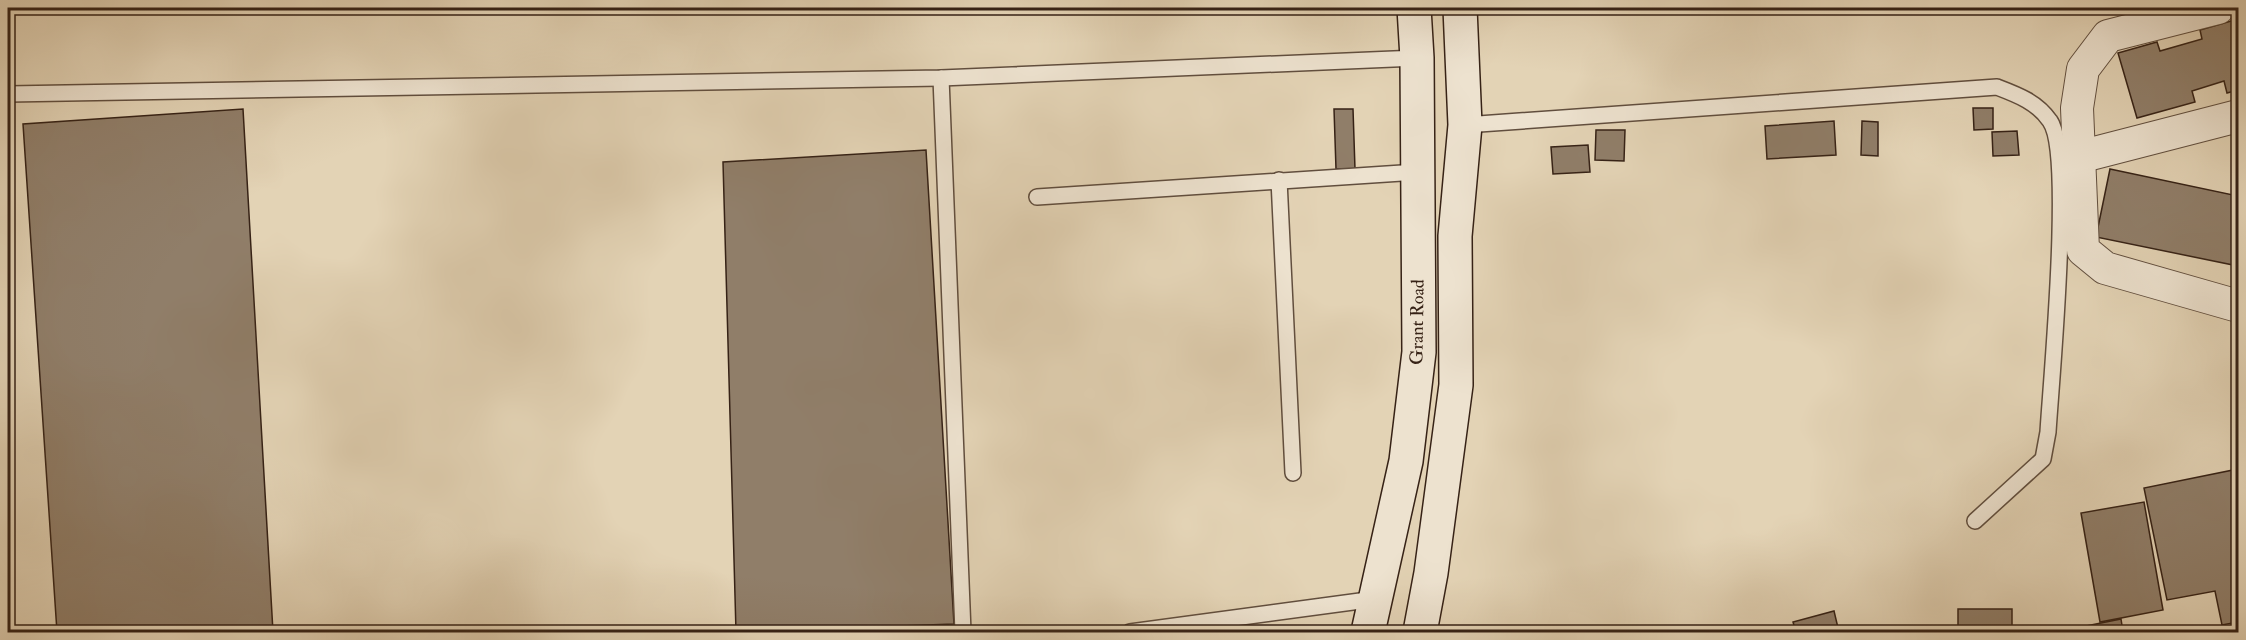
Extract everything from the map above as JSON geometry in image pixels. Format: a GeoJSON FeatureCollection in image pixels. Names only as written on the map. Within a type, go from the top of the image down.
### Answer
{"type":"FeatureCollection","features":[{"type":"Feature","properties":{"kind":"main road","name":"Grant Road"},"geometry":{"type":"LineString","coordinates":[[1368,633],[1406,461],[1419,352],[1417,58],[1414,8]]}},
{"type":"Feature","properties":{"kind":"main road"},"geometry":{"type":"LineString","coordinates":[[1420,633],[1431,573],[1456,385],[1455,236],[1465,125],[1460,8]]}},
{"type":"Feature","properties":{"kind":"street"},"geometry":{"type":"LineString","coordinates":[[2218,8],[2108,36],[2084,69],[2077,108],[2083,250],[2105,268],[2238,306]]}},
{"type":"Feature","properties":{"kind":"street"},"geometry":{"type":"LineString","coordinates":[[2079,157],[2238,116]]}},
{"type":"Feature","properties":{"kind":"lane"},"geometry":{"type":"LineString","coordinates":[[8,94],[941,78],[1417,58]]}},
{"type":"Feature","properties":{"kind":"lane"},"geometry":{"type":"LineString","coordinates":[[941,78],[963,633]]}},
{"type":"Feature","properties":{"kind":"lane"},"geometry":{"type":"LineString","coordinates":[[1465,125],[1997,87],[2029,99],[2052,122],[2060,169],[2060,223],[2048,432],[2043,459],[1975,521]]}},
{"type":"Feature","properties":{"kind":"lane"},"geometry":{"type":"LineString","coordinates":[[1037,197],[1417,171]]}},
{"type":"Feature","properties":{"kind":"lane"},"geometry":{"type":"LineString","coordinates":[[1279,180],[1293,473]]}},
{"type":"Feature","properties":{"kind":"lane"},"geometry":{"type":"LineString","coordinates":[[1130,633],[1375,599]]}},
{"type":"Feature","properties":{"kind":"building"},"geometry":{"type":"Polygon","coordinates":[[[2238,19],[2238,90],[2227,93],[2224,81],[2192,91],[2195,102],[2137,118],[2118,53],[2157,42],[2160,51],[2202,39],[2200,30],[2238,19]]]}},
{"type":"Feature","properties":{"kind":"building"},"geometry":{"type":"Polygon","coordinates":[[[1973,108],[1993,108],[1993,129],[1974,130],[1973,108]]]}},
{"type":"Feature","properties":{"kind":"building"},"geometry":{"type":"Polygon","coordinates":[[[243,109],[273,632],[57,632],[23,124],[243,109]]]}},
{"type":"Feature","properties":{"kind":"building"},"geometry":{"type":"Polygon","coordinates":[[[1334,109],[1353,109],[1355,169],[1336,169],[1334,109]]]}},
{"type":"Feature","properties":{"kind":"building"},"geometry":{"type":"Polygon","coordinates":[[[1834,121],[1836,155],[1767,159],[1765,126],[1834,121]]]}},
{"type":"Feature","properties":{"kind":"building"},"geometry":{"type":"Polygon","coordinates":[[[1862,121],[1878,122],[1878,156],[1861,155],[1862,121]]]}},
{"type":"Feature","properties":{"kind":"building"},"geometry":{"type":"Polygon","coordinates":[[[1596,130],[1625,130],[1624,161],[1595,160],[1596,130]]]}},
{"type":"Feature","properties":{"kind":"building"},"geometry":{"type":"Polygon","coordinates":[[[2017,131],[2019,155],[1993,156],[1992,132],[2017,131]]]}},
{"type":"Feature","properties":{"kind":"building"},"geometry":{"type":"Polygon","coordinates":[[[1588,145],[1590,172],[1553,174],[1551,147],[1588,145]]]}},
{"type":"Feature","properties":{"kind":"building"},"geometry":{"type":"Polygon","coordinates":[[[926,150],[954,624],[736,632],[723,162],[926,150]]]}},
{"type":"Feature","properties":{"kind":"building"},"geometry":{"type":"Polygon","coordinates":[[[2110,169],[2238,196],[2238,266],[2096,237],[2110,169]]]}},
{"type":"Feature","properties":{"kind":"building"},"geometry":{"type":"Polygon","coordinates":[[[2238,469],[2238,622],[2222,625],[2215,591],[2167,600],[2144,488],[2238,469]]]}},
{"type":"Feature","properties":{"kind":"building"},"geometry":{"type":"Polygon","coordinates":[[[2144,502],[2163,610],[2100,622],[2081,513],[2144,502]]]}},
{"type":"Feature","properties":{"kind":"building"},"geometry":{"type":"Polygon","coordinates":[[[1958,609],[2012,609],[2012,632],[1958,632],[1958,609]]]}},
{"type":"Feature","properties":{"kind":"building"},"geometry":{"type":"Polygon","coordinates":[[[1834,611],[1839,632],[1796,632],[1793,622],[1834,611]]]}},
{"type":"Feature","properties":{"kind":"building"},"geometry":{"type":"Polygon","coordinates":[[[2121,619],[2123,632],[2072,632],[2071,629],[2121,619]]]}},
{"type":"Feature","properties":{"kind":"building"},"geometry":{"type":"Polygon","coordinates":[[[1476,626],[1519,630],[1519,632],[1475,632],[1476,626]]]}}]}
